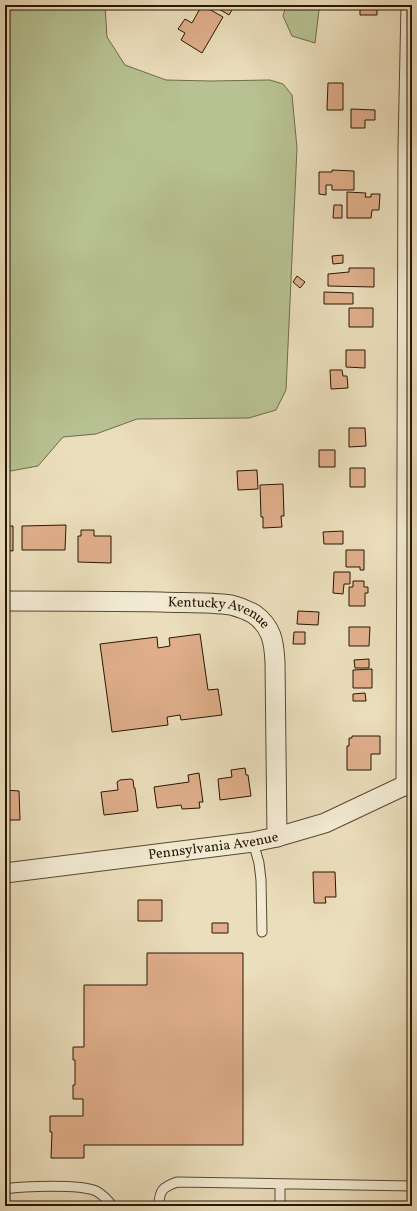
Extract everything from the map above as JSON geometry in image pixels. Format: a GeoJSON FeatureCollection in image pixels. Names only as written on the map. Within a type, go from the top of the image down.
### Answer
{"type":"FeatureCollection","features":[{"type":"Feature","properties":{"kind":"street"},"geometry":{"type":"LineString","coordinates":[[409,784],[408,146],[411,5]]}},
{"type":"Feature","properties":{"kind":"street","name":"Kentucky Avenue"},"geometry":{"type":"LineString","coordinates":[[5,601],[216,604],[233,606],[254,615],[264,624],[271,634],[274,644],[277,837]]}},
{"type":"Feature","properties":{"kind":"street","name":"Pennsylvania Avenue"},"geometry":{"type":"LineString","coordinates":[[5,873],[253,842],[277,837],[325,823],[409,784]]}},
{"type":"Feature","properties":{"kind":"lane"},"geometry":{"type":"LineString","coordinates":[[253,842],[259,863],[261,880],[262,932]]}},
{"type":"Feature","properties":{"kind":"lane"},"geometry":{"type":"LineString","coordinates":[[159,1206],[159,1196],[166,1186],[177,1182],[412,1186]]}},
{"type":"Feature","properties":{"kind":"lane"},"geometry":{"type":"LineString","coordinates":[[280,1184],[280,1206]]}},
{"type":"Feature","properties":{"kind":"lane"},"geometry":{"type":"LineString","coordinates":[[5,1188],[18,1186],[78,1187],[96,1191],[110,1202],[112,1206]]}},
{"type":"Feature","properties":{"kind":"green space"},"geometry":{"type":"Polygon","coordinates":[[[5,5],[105,5],[107,37],[125,65],[166,80],[270,80],[283,84],[292,95],[297,148],[286,390],[276,410],[249,418],[137,419],[96,434],[63,437],[38,466],[5,472],[5,5]]]}},
{"type":"Feature","properties":{"kind":"green space"},"geometry":{"type":"Polygon","coordinates":[[[286,5],[319,5],[315,43],[292,36],[283,16],[286,5]]]}},
{"type":"Feature","properties":{"kind":"building"},"geometry":{"type":"Polygon","coordinates":[[[202,5],[223,17],[202,53],[181,40],[185,33],[178,29],[185,19],[192,23],[202,5]]]}},
{"type":"Feature","properties":{"kind":"building"},"geometry":{"type":"Polygon","coordinates":[[[212,5],[235,5],[229,15],[212,5]]]}},
{"type":"Feature","properties":{"kind":"building"},"geometry":{"type":"Polygon","coordinates":[[[344,5],[377,6],[377,15],[360,15],[360,8],[344,8],[344,5]]]}},
{"type":"Feature","properties":{"kind":"building"},"geometry":{"type":"Polygon","coordinates":[[[328,83],[343,83],[343,110],[327,110],[328,83]]]}},
{"type":"Feature","properties":{"kind":"building"},"geometry":{"type":"Polygon","coordinates":[[[351,109],[375,110],[375,120],[365,120],[365,128],[351,128],[351,109]]]}},
{"type":"Feature","properties":{"kind":"building"},"geometry":{"type":"Polygon","coordinates":[[[332,170],[354,171],[354,190],[332,190],[332,185],[326,185],[326,195],[319,194],[319,172],[332,172],[332,170]]]}},
{"type":"Feature","properties":{"kind":"building"},"geometry":{"type":"Polygon","coordinates":[[[347,192],[366,193],[365,197],[371,197],[371,194],[380,194],[379,210],[372,210],[371,218],[347,218],[347,192]]]}},
{"type":"Feature","properties":{"kind":"building"},"geometry":{"type":"Polygon","coordinates":[[[334,205],[342,205],[342,218],[333,218],[334,205]]]}},
{"type":"Feature","properties":{"kind":"building"},"geometry":{"type":"Polygon","coordinates":[[[343,255],[343,263],[333,264],[332,256],[343,255]]]}},
{"type":"Feature","properties":{"kind":"building"},"geometry":{"type":"Polygon","coordinates":[[[349,268],[374,268],[374,287],[328,286],[328,274],[349,272],[349,268]]]}},
{"type":"Feature","properties":{"kind":"building"},"geometry":{"type":"Polygon","coordinates":[[[297,276],[305,282],[300,288],[293,282],[297,276]]]}},
{"type":"Feature","properties":{"kind":"building"},"geometry":{"type":"Polygon","coordinates":[[[324,292],[353,293],[353,304],[324,304],[324,292]]]}},
{"type":"Feature","properties":{"kind":"building"},"geometry":{"type":"Polygon","coordinates":[[[349,308],[373,308],[373,327],[349,327],[349,308]]]}},
{"type":"Feature","properties":{"kind":"building"},"geometry":{"type":"Polygon","coordinates":[[[346,350],[365,350],[365,368],[346,367],[346,350]]]}},
{"type":"Feature","properties":{"kind":"building"},"geometry":{"type":"Polygon","coordinates":[[[330,370],[342,370],[343,376],[347,376],[348,388],[331,389],[330,370]]]}},
{"type":"Feature","properties":{"kind":"building"},"geometry":{"type":"Polygon","coordinates":[[[349,428],[365,428],[366,446],[349,447],[349,428]]]}},
{"type":"Feature","properties":{"kind":"building"},"geometry":{"type":"Polygon","coordinates":[[[319,450],[335,450],[335,467],[319,467],[319,450]]]}},
{"type":"Feature","properties":{"kind":"building"},"geometry":{"type":"Polygon","coordinates":[[[350,468],[365,468],[365,487],[350,487],[350,468]]]}},
{"type":"Feature","properties":{"kind":"building"},"geometry":{"type":"Polygon","coordinates":[[[257,470],[258,489],[238,490],[237,471],[257,470]]]}},
{"type":"Feature","properties":{"kind":"building"},"geometry":{"type":"Polygon","coordinates":[[[283,484],[284,516],[281,516],[282,527],[263,528],[263,517],[261,517],[260,485],[283,484]]]}},
{"type":"Feature","properties":{"kind":"building"},"geometry":{"type":"Polygon","coordinates":[[[66,525],[65,550],[22,550],[22,526],[66,525]]]}},
{"type":"Feature","properties":{"kind":"building"},"geometry":{"type":"Polygon","coordinates":[[[5,526],[13,526],[13,551],[5,550],[5,526]]]}},
{"type":"Feature","properties":{"kind":"building"},"geometry":{"type":"Polygon","coordinates":[[[81,530],[94,530],[94,536],[111,536],[111,563],[78,562],[78,536],[81,536],[81,530]]]}},
{"type":"Feature","properties":{"kind":"building"},"geometry":{"type":"Polygon","coordinates":[[[343,531],[343,544],[324,544],[323,532],[343,531]]]}},
{"type":"Feature","properties":{"kind":"building"},"geometry":{"type":"Polygon","coordinates":[[[346,550],[364,550],[364,570],[360,570],[360,567],[346,567],[346,550]]]}},
{"type":"Feature","properties":{"kind":"building"},"geometry":{"type":"Polygon","coordinates":[[[334,572],[350,572],[350,584],[344,584],[343,594],[333,593],[334,572]]]}},
{"type":"Feature","properties":{"kind":"building"},"geometry":{"type":"Polygon","coordinates":[[[353,581],[364,581],[364,587],[368,587],[368,593],[365,593],[365,606],[349,606],[349,587],[353,587],[353,581]]]}},
{"type":"Feature","properties":{"kind":"building"},"geometry":{"type":"Polygon","coordinates":[[[298,611],[319,612],[318,625],[297,624],[298,611]]]}},
{"type":"Feature","properties":{"kind":"building"},"geometry":{"type":"Polygon","coordinates":[[[349,627],[370,627],[369,646],[349,646],[349,627]]]}},
{"type":"Feature","properties":{"kind":"building"},"geometry":{"type":"Polygon","coordinates":[[[294,632],[305,632],[305,644],[293,644],[294,632]]]}},
{"type":"Feature","properties":{"kind":"building"},"geometry":{"type":"Polygon","coordinates":[[[200,634],[208,690],[218,689],[222,715],[181,720],[180,715],[167,717],[168,725],[112,732],[100,644],[157,637],[158,648],[170,646],[169,638],[200,634]]]}},
{"type":"Feature","properties":{"kind":"building"},"geometry":{"type":"Polygon","coordinates":[[[369,659],[369,668],[355,668],[354,660],[369,659]]]}},
{"type":"Feature","properties":{"kind":"building"},"geometry":{"type":"Polygon","coordinates":[[[372,669],[372,688],[353,688],[353,670],[372,669]]]}},
{"type":"Feature","properties":{"kind":"building"},"geometry":{"type":"Polygon","coordinates":[[[365,693],[366,701],[353,701],[353,694],[365,693]]]}},
{"type":"Feature","properties":{"kind":"building"},"geometry":{"type":"Polygon","coordinates":[[[352,736],[380,736],[380,754],[371,754],[371,770],[347,770],[347,746],[349,746],[349,738],[352,738],[352,736]]]}},
{"type":"Feature","properties":{"kind":"building"},"geometry":{"type":"Polygon","coordinates":[[[245,768],[246,775],[248,775],[251,796],[220,800],[218,779],[232,777],[231,770],[245,768]]]}},
{"type":"Feature","properties":{"kind":"building"},"geometry":{"type":"Polygon","coordinates":[[[199,773],[203,802],[199,802],[200,808],[182,809],[181,805],[157,808],[154,787],[189,782],[188,775],[199,773]]]}},
{"type":"Feature","properties":{"kind":"building"},"geometry":{"type":"Polygon","coordinates":[[[120,780],[133,780],[135,788],[138,811],[104,815],[101,792],[118,790],[117,782],[120,780]]]}},
{"type":"Feature","properties":{"kind":"building"},"geometry":{"type":"Polygon","coordinates":[[[5,790],[19,791],[20,820],[5,820],[5,790]]]}},
{"type":"Feature","properties":{"kind":"building"},"geometry":{"type":"Polygon","coordinates":[[[313,872],[335,872],[336,897],[325,897],[326,903],[314,903],[313,872]]]}},
{"type":"Feature","properties":{"kind":"building"},"geometry":{"type":"Polygon","coordinates":[[[138,900],[162,900],[162,921],[138,921],[138,900]]]}},
{"type":"Feature","properties":{"kind":"building"},"geometry":{"type":"Polygon","coordinates":[[[212,923],[228,923],[228,933],[212,933],[212,923]]]}},
{"type":"Feature","properties":{"kind":"building"},"geometry":{"type":"Polygon","coordinates":[[[147,953],[243,953],[243,1145],[84,1145],[84,1158],[51,1158],[52,1132],[50,1132],[50,1116],[83,1116],[83,1099],[73,1099],[73,1085],[75,1085],[75,1060],[73,1060],[73,1047],[84,1047],[84,985],[147,985],[147,953]]]}}]}
